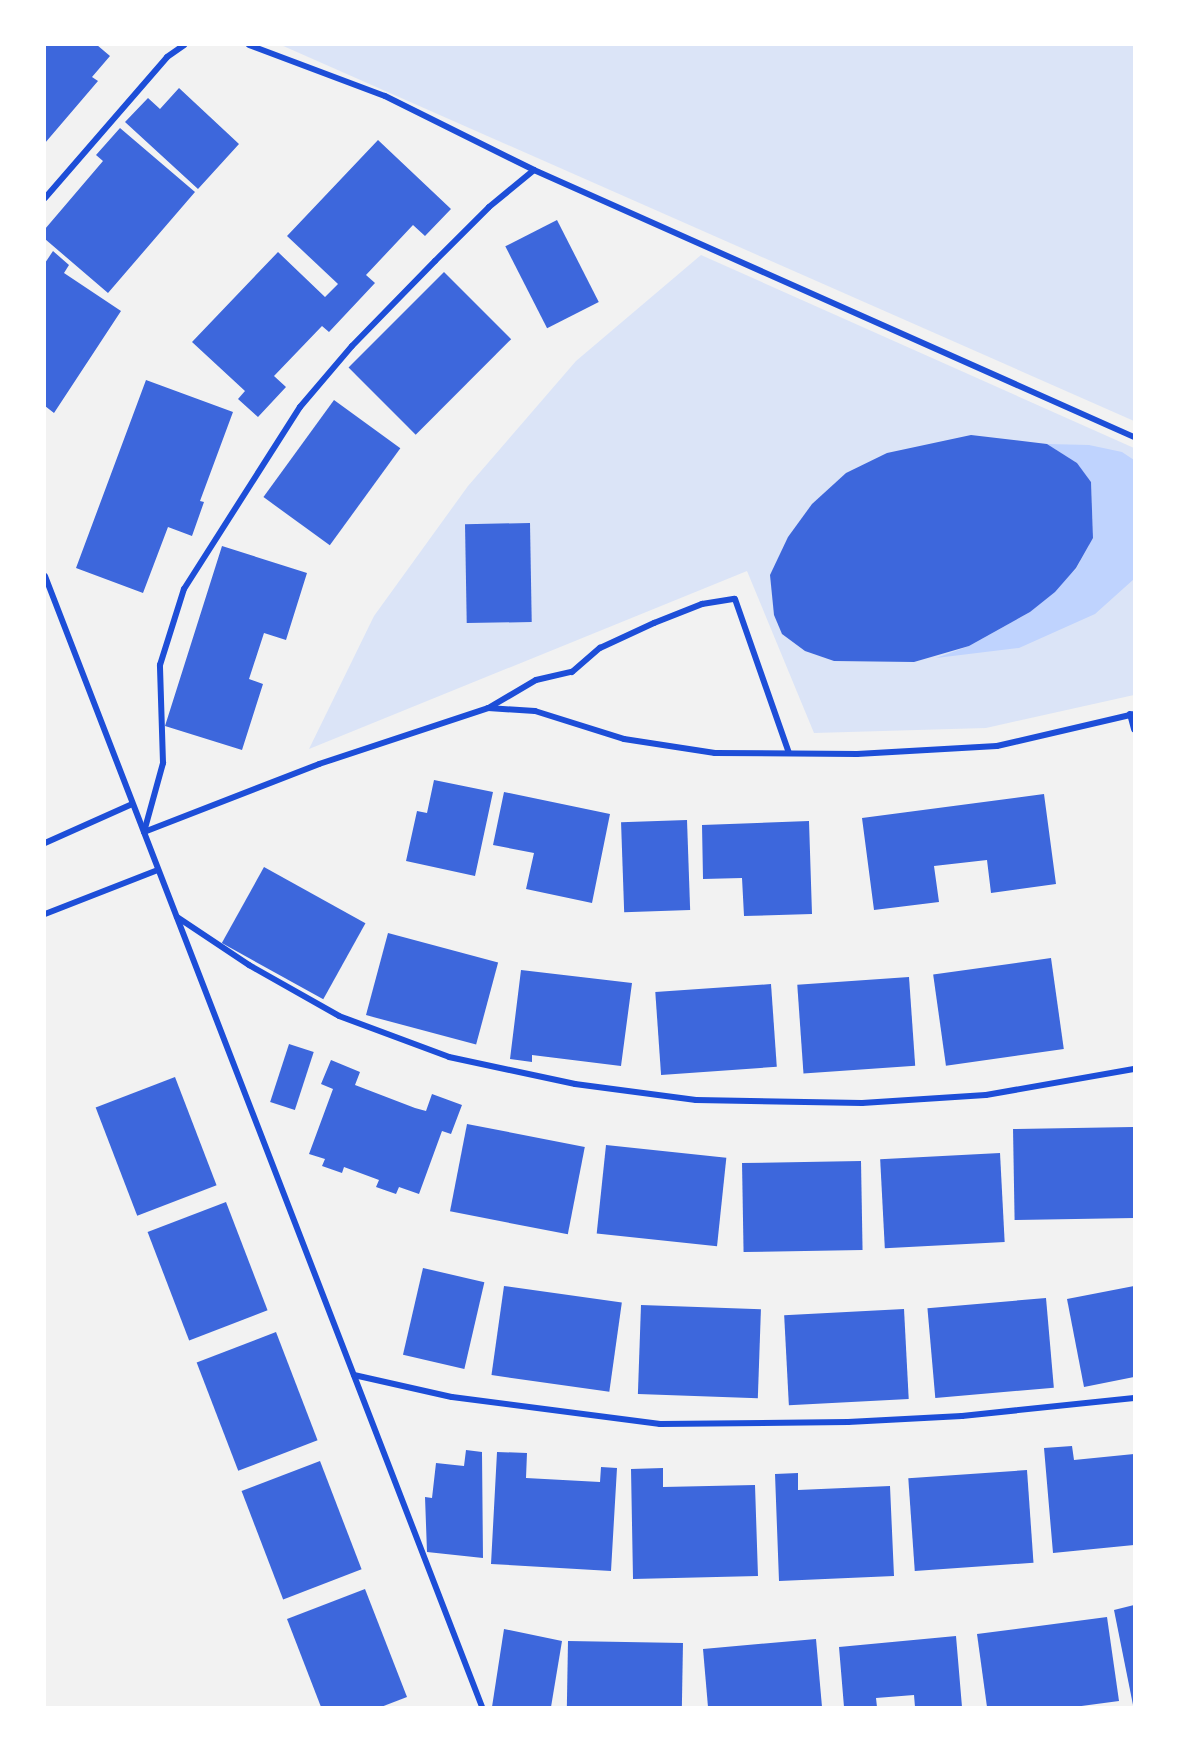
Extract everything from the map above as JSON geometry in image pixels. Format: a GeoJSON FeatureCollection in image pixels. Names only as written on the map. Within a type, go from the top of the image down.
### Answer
{"type":"FeatureCollection","features":[{"type":"Feature","properties":{"kind":"street"},"geometry":{"type":"LineString","coordinates":[[45,198],[146,80],[184,45]]}},
{"type":"Feature","properties":{"kind":"street"},"geometry":{"type":"LineString","coordinates":[[249,45],[385,96],[534,170],[1134,437]]}},
{"type":"Feature","properties":{"kind":"street"},"geometry":{"type":"LineString","coordinates":[[144,832],[163,763],[160,665],[184,589],[300,407],[352,346],[435,261],[489,207],[534,170]]}},
{"type":"Feature","properties":{"kind":"street"},"geometry":{"type":"LineString","coordinates":[[45,576],[482,1707]]}},
{"type":"Feature","properties":{"kind":"street"},"geometry":{"type":"LineString","coordinates":[[144,832],[319,764],[488,708],[536,680],[572,672],[600,648],[654,623],[702,604],[735,599],[789,753]]}},
{"type":"Feature","properties":{"kind":"street"},"geometry":{"type":"LineString","coordinates":[[488,708],[535,711],[624,739],[715,753],[789,753],[997,746],[1132,714],[1134,729]]}},
{"type":"Feature","properties":{"kind":"street"},"geometry":{"type":"LineString","coordinates":[[45,843],[132,804]]}},
{"type":"Feature","properties":{"kind":"street"},"geometry":{"type":"LineString","coordinates":[[45,914],[158,870]]}},
{"type":"Feature","properties":{"kind":"street"},"geometry":{"type":"LineString","coordinates":[[176,916],[249,965],[339,1016],[449,1057],[575,1084],[696,1100],[862,1103],[986,1095],[1134,1068]]}},
{"type":"Feature","properties":{"kind":"street"},"geometry":{"type":"LineString","coordinates":[[354,1375],[452,1397],[660,1424],[824,1423],[962,1416],[1134,1398]]}},
{"type":"Feature","properties":{"kind":"shaded area"},"geometry":{"type":"Polygon","coordinates":[[[281,45],[1134,45],[1134,421],[281,45]]]}},
{"type":"Feature","properties":{"kind":"shaded area"},"geometry":{"type":"Polygon","coordinates":[[[701,255],[1134,448],[1134,695],[986,728],[814,733],[747,571],[309,749],[374,616],[468,486],[576,361],[701,255]]]}},
{"type":"Feature","properties":{"kind":"water"},"geometry":{"type":"Polygon","coordinates":[[[1047,444],[1089,445],[1122,452],[1134,460],[1134,579],[1095,614],[1019,648],[936,658],[969,646],[1030,612],[1076,569],[1093,538],[1091,482],[1077,463],[1047,444]]]}},
{"type":"Feature","properties":{"kind":"building"},"geometry":{"type":"Polygon","coordinates":[[[45,45],[97,45],[110,56],[92,77],[98,81],[45,143],[45,45]]]}},
{"type":"Feature","properties":{"kind":"building"},"geometry":{"type":"Polygon","coordinates":[[[179,88],[239,144],[198,189],[125,122],[148,98],[160,109],[179,88]]]}},
{"type":"Feature","properties":{"kind":"building"},"geometry":{"type":"Polygon","coordinates":[[[120,128],[195,192],[108,293],[45,239],[45,229],[103,161],[96,155],[120,128]]]}},
{"type":"Feature","properties":{"kind":"building"},"geometry":{"type":"Polygon","coordinates":[[[378,140],[451,209],[425,236],[413,225],[366,275],[375,283],[329,332],[322,326],[274,376],[286,387],[258,417],[238,399],[245,391],[192,342],[278,252],[325,297],[338,284],[287,236],[378,140]]]}},
{"type":"Feature","properties":{"kind":"building"},"geometry":{"type":"Polygon","coordinates":[[[557,220],[599,302],[547,328],[505,246],[557,220]]]}},
{"type":"Feature","properties":{"kind":"building"},"geometry":{"type":"Polygon","coordinates":[[[53,251],[69,265],[64,273],[121,311],[54,413],[45,406],[45,263],[53,251]]]}},
{"type":"Feature","properties":{"kind":"building"},"geometry":{"type":"Polygon","coordinates":[[[444,272],[511,339],[416,435],[349,367],[444,272]]]}},
{"type":"Feature","properties":{"kind":"building"},"geometry":{"type":"Polygon","coordinates":[[[146,380],[233,412],[200,501],[204,502],[192,536],[168,527],[143,593],[76,568],[146,380]]]}},
{"type":"Feature","properties":{"kind":"building"},"geometry":{"type":"Polygon","coordinates":[[[334,400],[400,448],[330,545],[263,497],[334,400]]]}},
{"type":"Feature","properties":{"kind":"building"},"geometry":{"type":"Polygon","coordinates":[[[971,435],[1047,444],[1077,463],[1091,482],[1093,538],[1076,568],[1055,592],[1030,612],[969,646],[914,662],[834,661],[805,651],[782,634],[774,615],[770,575],[788,537],[812,504],[846,473],[887,453],[971,435]]]}},
{"type":"Feature","properties":{"kind":"building"},"geometry":{"type":"Polygon","coordinates":[[[530,523],[532,622],[467,623],[465,524],[530,523]]]}},
{"type":"Feature","properties":{"kind":"building"},"geometry":{"type":"Polygon","coordinates":[[[222,546],[307,573],[286,640],[264,633],[249,679],[263,684],[242,750],[165,726],[222,546]]]}},
{"type":"Feature","properties":{"kind":"building"},"geometry":{"type":"Polygon","coordinates":[[[434,780],[493,792],[475,876],[406,861],[417,811],[427,813],[434,780]]]}},
{"type":"Feature","properties":{"kind":"building"},"geometry":{"type":"Polygon","coordinates":[[[504,792],[610,814],[592,903],[526,889],[534,853],[493,845],[504,792]]]}},
{"type":"Feature","properties":{"kind":"building"},"geometry":{"type":"Polygon","coordinates":[[[1044,794],[1056,884],[991,893],[987,860],[934,866],[939,902],[874,910],[862,818],[1044,794]]]}},
{"type":"Feature","properties":{"kind":"building"},"geometry":{"type":"Polygon","coordinates":[[[687,820],[690,910],[624,912],[621,822],[687,820]]]}},
{"type":"Feature","properties":{"kind":"building"},"geometry":{"type":"Polygon","coordinates":[[[809,821],[812,914],[744,916],[742,878],[703,879],[702,825],[809,821]]]}},
{"type":"Feature","properties":{"kind":"building"},"geometry":{"type":"Polygon","coordinates":[[[264,867],[365,923],[323,999],[222,943],[264,867]]]}},
{"type":"Feature","properties":{"kind":"building"},"geometry":{"type":"Polygon","coordinates":[[[388,933],[498,963],[476,1045],[366,1015],[388,933]]]}},
{"type":"Feature","properties":{"kind":"building"},"geometry":{"type":"Polygon","coordinates":[[[1051,958],[1064,1049],[946,1066],[933,975],[1051,958]]]}},
{"type":"Feature","properties":{"kind":"building"},"geometry":{"type":"Polygon","coordinates":[[[521,970],[632,983],[621,1066],[532,1055],[532,1062],[510,1059],[521,970]]]}},
{"type":"Feature","properties":{"kind":"building"},"geometry":{"type":"Polygon","coordinates":[[[909,977],[915,1066],[803,1074],[797,985],[909,977]]]}},
{"type":"Feature","properties":{"kind":"building"},"geometry":{"type":"Polygon","coordinates":[[[771,984],[777,1067],[661,1075],[655,992],[771,984]]]}},
{"type":"Feature","properties":{"kind":"building"},"geometry":{"type":"Polygon","coordinates":[[[289,1044],[314,1052],[295,1110],[270,1102],[289,1044]]]}},
{"type":"Feature","properties":{"kind":"building"},"geometry":{"type":"Polygon","coordinates":[[[331,1060],[360,1072],[355,1085],[415,1108],[426,1111],[432,1094],[462,1105],[451,1134],[442,1131],[419,1194],[399,1187],[396,1194],[376,1187],[379,1180],[344,1167],[342,1173],[322,1166],[325,1159],[309,1154],[333,1089],[321,1084],[331,1060]]]}},
{"type":"Feature","properties":{"kind":"building"},"geometry":{"type":"Polygon","coordinates":[[[175,1077],[217,1185],[137,1216],[96,1107],[175,1077]]]}},
{"type":"Feature","properties":{"kind":"building"},"geometry":{"type":"Polygon","coordinates":[[[467,1124],[585,1147],[568,1234],[450,1211],[467,1124]]]}},
{"type":"Feature","properties":{"kind":"building"},"geometry":{"type":"Polygon","coordinates":[[[1133,1127],[1134,1218],[1015,1220],[1013,1129],[1133,1127]]]}},
{"type":"Feature","properties":{"kind":"building"},"geometry":{"type":"Polygon","coordinates":[[[606,1145],[726,1158],[717,1246],[597,1234],[606,1145]]]}},
{"type":"Feature","properties":{"kind":"building"},"geometry":{"type":"Polygon","coordinates":[[[1000,1153],[1005,1242],[885,1248],[880,1159],[1000,1153]]]}},
{"type":"Feature","properties":{"kind":"building"},"geometry":{"type":"Polygon","coordinates":[[[861,1161],[863,1250],[744,1252],[742,1163],[861,1161]]]}},
{"type":"Feature","properties":{"kind":"building"},"geometry":{"type":"Polygon","coordinates":[[[226,1202],[268,1310],[189,1340],[148,1232],[226,1202]]]}},
{"type":"Feature","properties":{"kind":"building"},"geometry":{"type":"Polygon","coordinates":[[[423,1268],[484,1282],[464,1369],[403,1355],[423,1268]]]}},
{"type":"Feature","properties":{"kind":"building"},"geometry":{"type":"Polygon","coordinates":[[[504,1286],[622,1303],[609,1392],[491,1375],[504,1286]]]}},
{"type":"Feature","properties":{"kind":"building"},"geometry":{"type":"Polygon","coordinates":[[[1134,1286],[1134,1377],[1084,1387],[1067,1299],[1134,1286]]]}},
{"type":"Feature","properties":{"kind":"building"},"geometry":{"type":"Polygon","coordinates":[[[1046,1298],[1054,1388],[935,1398],[927,1308],[1046,1298]]]}},
{"type":"Feature","properties":{"kind":"building"},"geometry":{"type":"Polygon","coordinates":[[[641,1305],[761,1309],[758,1398],[638,1394],[641,1305]]]}},
{"type":"Feature","properties":{"kind":"building"},"geometry":{"type":"Polygon","coordinates":[[[904,1309],[909,1399],[789,1405],[784,1315],[904,1309]]]}},
{"type":"Feature","properties":{"kind":"building"},"geometry":{"type":"Polygon","coordinates":[[[276,1332],[318,1440],[238,1471],[197,1362],[276,1332]]]}},
{"type":"Feature","properties":{"kind":"building"},"geometry":{"type":"Polygon","coordinates":[[[1072,1446],[1074,1460],[1134,1454],[1134,1545],[1053,1553],[1044,1448],[1072,1446]]]}},
{"type":"Feature","properties":{"kind":"building"},"geometry":{"type":"Polygon","coordinates":[[[466,1450],[482,1452],[483,1558],[427,1552],[425,1497],[432,1498],[436,1463],[464,1466],[466,1450]]]}},
{"type":"Feature","properties":{"kind":"building"},"geometry":{"type":"Polygon","coordinates":[[[497,1452],[527,1453],[526,1478],[600,1482],[601,1467],[617,1468],[611,1571],[491,1564],[497,1452]]]}},
{"type":"Feature","properties":{"kind":"building"},"geometry":{"type":"Polygon","coordinates":[[[320,1461],[362,1569],[283,1599],[242,1491],[320,1461]]]}},
{"type":"Feature","properties":{"kind":"building"},"geometry":{"type":"Polygon","coordinates":[[[663,1468],[663,1487],[755,1485],[758,1576],[633,1579],[631,1469],[663,1468]]]}},
{"type":"Feature","properties":{"kind":"building"},"geometry":{"type":"Polygon","coordinates":[[[1027,1470],[1033,1563],[915,1571],[908,1478],[1027,1470]]]}},
{"type":"Feature","properties":{"kind":"building"},"geometry":{"type":"Polygon","coordinates":[[[798,1473],[798,1490],[890,1486],[894,1576],[779,1581],[775,1474],[798,1473]]]}},
{"type":"Feature","properties":{"kind":"building"},"geometry":{"type":"Polygon","coordinates":[[[365,1589],[407,1697],[381,1707],[321,1707],[287,1619],[365,1589]]]}},
{"type":"Feature","properties":{"kind":"building"},"geometry":{"type":"Polygon","coordinates":[[[1134,1605],[1134,1705],[1133,1705],[1114,1610],[1134,1605]]]}},
{"type":"Feature","properties":{"kind":"building"},"geometry":{"type":"Polygon","coordinates":[[[1107,1617],[1119,1701],[1074,1707],[987,1707],[977,1634],[1107,1617]]]}},
{"type":"Feature","properties":{"kind":"building"},"geometry":{"type":"Polygon","coordinates":[[[504,1629],[562,1641],[551,1707],[492,1707],[504,1629]]]}},
{"type":"Feature","properties":{"kind":"building"},"geometry":{"type":"Polygon","coordinates":[[[956,1636],[962,1707],[915,1707],[914,1695],[876,1698],[877,1707],[844,1707],[839,1647],[956,1636]]]}},
{"type":"Feature","properties":{"kind":"building"},"geometry":{"type":"Polygon","coordinates":[[[816,1639],[822,1707],[708,1707],[703,1649],[816,1639]]]}},
{"type":"Feature","properties":{"kind":"building"},"geometry":{"type":"Polygon","coordinates":[[[568,1641],[683,1643],[682,1707],[567,1707],[568,1641]]]}}]}
